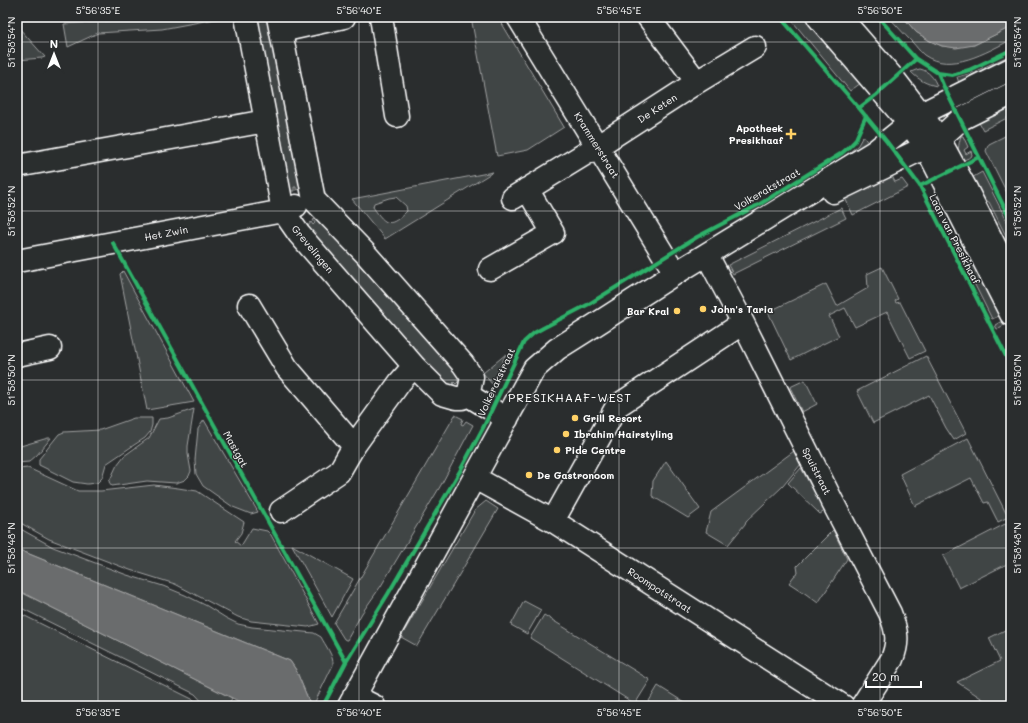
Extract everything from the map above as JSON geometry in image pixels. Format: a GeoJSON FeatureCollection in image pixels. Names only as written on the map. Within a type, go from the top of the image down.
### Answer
{"type":"FeatureCollection","features":[{"type":"Feature","properties":{"kind":"street","name":"Grevelingen"},"geometry":{"type":"LineString","coordinates":[[246,17],[283,211],[299,234],[414,366],[442,394],[456,398],[462,398],[468,395]]}},
{"type":"Feature","properties":{"kind":"street"},"geometry":{"type":"LineString","coordinates":[[344,17],[280,24],[314,200],[365,253],[463,364],[472,377],[468,395],[507,419]]}},
{"type":"Feature","properties":{"kind":"street"},"geometry":{"type":"LineString","coordinates":[[381,17],[397,116]]}},
{"type":"Feature","properties":{"kind":"street","name":"Krammerstraat"},"geometry":{"type":"LineString","coordinates":[[518,17],[676,273]]}},
{"type":"Feature","properties":{"kind":"street"},"geometry":{"type":"LineString","coordinates":[[648,17],[697,82]]}},
{"type":"Feature","properties":{"kind":"street","name":"Laan van Presikhaaf"},"geometry":{"type":"LineString","coordinates":[[818,17],[915,119],[933,143],[965,187],[1011,278]]}},
{"type":"Feature","properties":{"kind":"street","name":"Laan van Presikhaaf"},"geometry":{"type":"LineString","coordinates":[[840,17],[894,79],[915,119]]}},
{"type":"Feature","properties":{"kind":"street","name":"De Keten"},"geometry":{"type":"LineString","coordinates":[[490,269],[553,233],[520,194],[756,46]]}},
{"type":"Feature","properties":{"kind":"street"},"geometry":{"type":"LineString","coordinates":[[374,706],[351,701],[534,369],[557,349],[676,273],[874,152],[915,119],[1011,69]]}},
{"type":"Feature","properties":{"kind":"street"},"geometry":{"type":"LineString","coordinates":[[707,255],[933,143],[960,119],[1011,94]]}},
{"type":"Feature","properties":{"kind":"street"},"geometry":{"type":"LineString","coordinates":[[17,166],[266,121]]}},
{"type":"Feature","properties":{"kind":"street","name":"Laan van Presikhaaf"},"geometry":{"type":"LineString","coordinates":[[933,143],[1011,314]]}},
{"type":"Feature","properties":{"kind":"street","name":"Het Zwin"},"geometry":{"type":"LineString","coordinates":[[17,261],[283,211],[314,200]]}},
{"type":"Feature","properties":{"kind":"street","name":"Spuistraat"},"geometry":{"type":"LineString","coordinates":[[707,255],[743,323],[890,614],[895,627],[897,641],[895,652],[862,706]]}},
{"type":"Feature","properties":{"kind":"street"},"geometry":{"type":"LineString","coordinates":[[249,305],[287,368],[354,446]]}},
{"type":"Feature","properties":{"kind":"street"},"geometry":{"type":"LineString","coordinates":[[553,521],[617,406],[743,323]]}},
{"type":"Feature","properties":{"kind":"street"},"geometry":{"type":"LineString","coordinates":[[17,355],[50,348]]}},
{"type":"Feature","properties":{"kind":"street"},"geometry":{"type":"LineString","coordinates":[[281,511],[340,472],[354,446],[400,382],[414,366]]}},
{"type":"Feature","properties":{"kind":"street","name":"Roompotstraat"},"geometry":{"type":"LineString","coordinates":[[475,478],[553,521],[843,706]]}},
{"type":"Feature","properties":{"kind":"shaded area"},"geometry":{"type":"Polygon","coordinates":[[[161,17],[226,17],[162,29],[98,33],[68,47],[64,24],[161,17]]]}},
{"type":"Feature","properties":{"kind":"shaded area"},"geometry":{"type":"Polygon","coordinates":[[[255,17],[271,17],[302,187],[296,190],[296,187],[294,187],[294,191],[289,191],[255,17]]]}},
{"type":"Feature","properties":{"kind":"shaded area"},"geometry":{"type":"Polygon","coordinates":[[[471,17],[498,17],[564,127],[528,150],[497,156],[471,17]]]}},
{"type":"Feature","properties":{"kind":"shaded area"},"geometry":{"type":"Polygon","coordinates":[[[789,17],[805,17],[861,83],[850,91],[789,17]]]}},
{"type":"Feature","properties":{"kind":"shaded area"},"geometry":{"type":"Polygon","coordinates":[[[889,17],[903,17],[916,32],[930,41],[942,46],[974,45],[1011,27],[1011,40],[980,55],[957,62],[934,60],[922,54],[889,17]]]}},
{"type":"Feature","properties":{"kind":"shaded area"},"geometry":{"type":"Polygon","coordinates":[[[903,17],[1011,17],[1011,27],[974,45],[956,48],[942,46],[930,41],[916,32],[903,17]]]}},
{"type":"Feature","properties":{"kind":"shaded area"},"geometry":{"type":"Polygon","coordinates":[[[17,27],[19,28],[45,57],[17,60],[17,27]]]}},
{"type":"Feature","properties":{"kind":"shaded area"},"geometry":{"type":"Polygon","coordinates":[[[1011,55],[1011,59],[959,83],[957,77],[971,73],[1011,55]]]}},
{"type":"Feature","properties":{"kind":"shaded area"},"geometry":{"type":"Polygon","coordinates":[[[920,69],[931,75],[937,86],[923,81],[911,72],[920,69]]]}},
{"type":"Feature","properties":{"kind":"shaded area"},"geometry":{"type":"Polygon","coordinates":[[[1011,105],[1011,116],[983,130],[978,121],[1011,105]]]}},
{"type":"Feature","properties":{"kind":"shaded area"},"geometry":{"type":"Polygon","coordinates":[[[1011,133],[1011,201],[986,151],[989,144],[1011,133]]]}},
{"type":"Feature","properties":{"kind":"shaded area"},"geometry":{"type":"Polygon","coordinates":[[[863,136],[869,144],[803,185],[803,183],[849,153],[858,145],[863,136]]]}},
{"type":"Feature","properties":{"kind":"shaded area"},"geometry":{"type":"Polygon","coordinates":[[[961,136],[963,136],[968,147],[964,150],[966,154],[971,151],[972,155],[971,157],[959,162],[958,149],[961,136]]]}},
{"type":"Feature","properties":{"kind":"shaded area"},"geometry":{"type":"Polygon","coordinates":[[[493,172],[385,239],[352,199],[493,172]],[[396,197],[374,203],[373,207],[381,218],[385,221],[392,222],[407,211],[406,206],[396,197]]]}},
{"type":"Feature","properties":{"kind":"shaded area"},"geometry":{"type":"Polygon","coordinates":[[[982,172],[1011,229],[1011,246],[989,202],[978,199],[968,180],[982,172]]]}},
{"type":"Feature","properties":{"kind":"shaded area"},"geometry":{"type":"Polygon","coordinates":[[[891,174],[895,182],[902,179],[908,187],[853,215],[845,198],[891,174]]]}},
{"type":"Feature","properties":{"kind":"shaded area"},"geometry":{"type":"Polygon","coordinates":[[[841,208],[846,218],[733,274],[728,265],[841,208]]]}},
{"type":"Feature","properties":{"kind":"shaded area"},"geometry":{"type":"Polygon","coordinates":[[[318,218],[458,376],[458,382],[456,384],[454,382],[453,383],[455,386],[446,387],[308,229],[311,222],[313,225],[315,223],[313,220],[318,218]]]}},
{"type":"Feature","properties":{"kind":"shaded area"},"geometry":{"type":"Polygon","coordinates":[[[959,238],[992,302],[994,302],[1006,320],[1001,328],[997,329],[995,325],[1002,321],[999,316],[992,319],[953,241],[959,238]]]}},
{"type":"Feature","properties":{"kind":"shaded area"},"geometry":{"type":"Polygon","coordinates":[[[882,267],[898,299],[895,301],[896,303],[900,302],[925,351],[910,358],[887,312],[855,327],[845,308],[829,316],[839,336],[791,360],[768,312],[826,284],[837,306],[868,288],[867,274],[882,267]]]}},
{"type":"Feature","properties":{"kind":"shaded area"},"geometry":{"type":"Polygon","coordinates":[[[123,271],[194,402],[147,410],[120,274],[123,271]]]}},
{"type":"Feature","properties":{"kind":"shaded area"},"geometry":{"type":"Polygon","coordinates":[[[506,354],[492,384],[483,373],[506,354]]]}},
{"type":"Feature","properties":{"kind":"shaded area"},"geometry":{"type":"Polygon","coordinates":[[[926,356],[966,433],[954,440],[929,395],[873,423],[857,391],[926,356]]]}},
{"type":"Feature","properties":{"kind":"shaded area"},"geometry":{"type":"Polygon","coordinates":[[[805,380],[817,404],[802,412],[790,387],[805,380]]]}},
{"type":"Feature","properties":{"kind":"shaded area"},"geometry":{"type":"Polygon","coordinates":[[[194,409],[188,446],[191,471],[185,480],[176,483],[147,481],[112,486],[109,482],[117,465],[124,456],[149,438],[159,419],[168,418],[194,409]]]}},
{"type":"Feature","properties":{"kind":"shaded area"},"geometry":{"type":"Polygon","coordinates":[[[455,415],[463,419],[461,424],[463,425],[466,421],[473,425],[441,485],[381,586],[362,613],[346,640],[334,623],[455,415]]]}},
{"type":"Feature","properties":{"kind":"shaded area"},"geometry":{"type":"Polygon","coordinates":[[[134,418],[152,418],[150,432],[145,438],[106,464],[102,478],[97,483],[87,484],[73,482],[39,465],[39,459],[59,434],[64,432],[100,430],[134,418]]]}},
{"type":"Feature","properties":{"kind":"shaded area"},"geometry":{"type":"Polygon","coordinates":[[[204,420],[258,512],[251,514],[233,507],[203,486],[196,474],[195,460],[198,429],[204,420]]]}},
{"type":"Feature","properties":{"kind":"shaded area"},"geometry":{"type":"Polygon","coordinates":[[[51,438],[29,462],[17,463],[17,447],[51,438]]]}},
{"type":"Feature","properties":{"kind":"shaded area"},"geometry":{"type":"Polygon","coordinates":[[[968,438],[1008,517],[998,522],[988,502],[984,503],[971,478],[915,506],[900,474],[968,438]]]}},
{"type":"Feature","properties":{"kind":"shaded area"},"geometry":{"type":"Polygon","coordinates":[[[794,451],[801,464],[783,486],[746,521],[728,545],[706,532],[711,512],[794,451]]]}},
{"type":"Feature","properties":{"kind":"shaded area"},"geometry":{"type":"Polygon","coordinates":[[[666,461],[686,489],[685,490],[700,509],[688,518],[652,496],[653,481],[666,461]]]}},
{"type":"Feature","properties":{"kind":"shaded area"},"geometry":{"type":"Polygon","coordinates":[[[28,468],[78,491],[101,491],[154,485],[197,491],[244,522],[241,533],[235,541],[241,546],[252,528],[267,531],[271,535],[319,624],[308,627],[251,621],[238,617],[175,584],[130,570],[49,539],[17,521],[17,469],[28,468]]]}},
{"type":"Feature","properties":{"kind":"shaded area"},"geometry":{"type":"Polygon","coordinates":[[[801,468],[825,511],[820,514],[788,483],[801,468]]]}},
{"type":"Feature","properties":{"kind":"shaded area"},"geometry":{"type":"Polygon","coordinates":[[[486,501],[498,509],[417,646],[401,637],[475,510],[486,501]]]}},
{"type":"Feature","properties":{"kind":"shaded area"},"geometry":{"type":"Polygon","coordinates":[[[1009,522],[1011,525],[1011,562],[959,588],[943,556],[1009,522]]]}},
{"type":"Feature","properties":{"kind":"shaded area"},"geometry":{"type":"Polygon","coordinates":[[[17,527],[53,547],[185,595],[238,624],[252,627],[314,633],[321,637],[331,654],[333,665],[313,706],[311,706],[296,670],[290,661],[17,549],[17,527]]]}},
{"type":"Feature","properties":{"kind":"shaded area"},"geometry":{"type":"Polygon","coordinates":[[[833,530],[847,559],[818,603],[789,583],[798,573],[797,566],[833,530]]]}},
{"type":"Feature","properties":{"kind":"shaded area"},"geometry":{"type":"Polygon","coordinates":[[[292,545],[353,579],[332,617],[292,545]]]}},
{"type":"Feature","properties":{"kind":"shaded area"},"geometry":{"type":"Polygon","coordinates":[[[17,549],[290,661],[296,670],[311,706],[248,706],[17,590],[17,549]]]}},
{"type":"Feature","properties":{"kind":"shaded area"},"geometry":{"type":"Polygon","coordinates":[[[17,590],[232,698],[228,706],[206,706],[195,694],[17,606],[17,590]]]}},
{"type":"Feature","properties":{"kind":"shaded area"},"geometry":{"type":"Polygon","coordinates":[[[524,601],[541,610],[527,634],[511,625],[524,601]]]}},
{"type":"Feature","properties":{"kind":"shaded area"},"geometry":{"type":"Polygon","coordinates":[[[17,612],[194,700],[199,706],[21,706],[17,704],[17,612]]]}},
{"type":"Feature","properties":{"kind":"shaded area"},"geometry":{"type":"Polygon","coordinates":[[[544,615],[650,680],[635,704],[530,638],[544,615]]]}},
{"type":"Feature","properties":{"kind":"shaded area"},"geometry":{"type":"Polygon","coordinates":[[[1011,627],[1011,706],[993,706],[957,682],[1000,661],[989,638],[1011,627]]]}},
{"type":"Feature","properties":{"kind":"shaded area"},"geometry":{"type":"Polygon","coordinates":[[[658,686],[690,706],[646,706],[658,686]]]}},
{"type":"Feature","properties":{"kind":"cycle path"},"geometry":{"type":"LineString","coordinates":[[780,17],[859,108],[920,186],[1011,366]]}},
{"type":"Feature","properties":{"kind":"cycle path"},"geometry":{"type":"LineString","coordinates":[[878,17],[916,59],[938,73],[1011,221]]}},
{"type":"Feature","properties":{"kind":"cycle path"},"geometry":{"type":"LineString","coordinates":[[938,73],[952,75],[969,70],[1011,50]]}},
{"type":"Feature","properties":{"kind":"cycle path"},"geometry":{"type":"LineString","coordinates":[[859,108],[876,95],[916,59]]}},
{"type":"Feature","properties":{"kind":"cycle path","name":"Volkerakstraat"},"geometry":{"type":"LineString","coordinates":[[323,706],[346,662],[388,594],[460,471],[484,426],[524,342],[534,333],[589,304],[697,237],[760,204],[842,153],[855,141],[866,116]]}},
{"type":"Feature","properties":{"kind":"cycle path"},"geometry":{"type":"LineString","coordinates":[[920,186],[979,157]]}},
{"type":"Feature","properties":{"kind":"cycle path","name":"Mastgat"},"geometry":{"type":"LineString","coordinates":[[113,243],[346,662]]}},
{"type":"Feature","properties":{"kind":"place","name":"Apotheek Presikhaaf"},"geometry":{"type":"Point","coordinates":[791,134]}},
{"type":"Feature","properties":{"kind":"place","name":"John's Taria"},"geometry":{"type":"Point","coordinates":[703,309]}},
{"type":"Feature","properties":{"kind":"place","name":"Bar Kral"},"geometry":{"type":"Point","coordinates":[677,311]}},
{"type":"Feature","properties":{"kind":"place","name":"Grill Resort"},"geometry":{"type":"Point","coordinates":[575,418]}},
{"type":"Feature","properties":{"kind":"place","name":"Ibrahim Hairstyling"},"geometry":{"type":"Point","coordinates":[566,434]}},
{"type":"Feature","properties":{"kind":"place","name":"Pide Centre"},"geometry":{"type":"Point","coordinates":[557,450]}},
{"type":"Feature","properties":{"kind":"place","name":"De Gastronoom"},"geometry":{"type":"Point","coordinates":[529,475]}},
{"type":"Feature","properties":{"kind":"district","name":"PRESIKHAAF-WEST"},"geometry":{"type":"Point","coordinates":[570,397]}}]}
